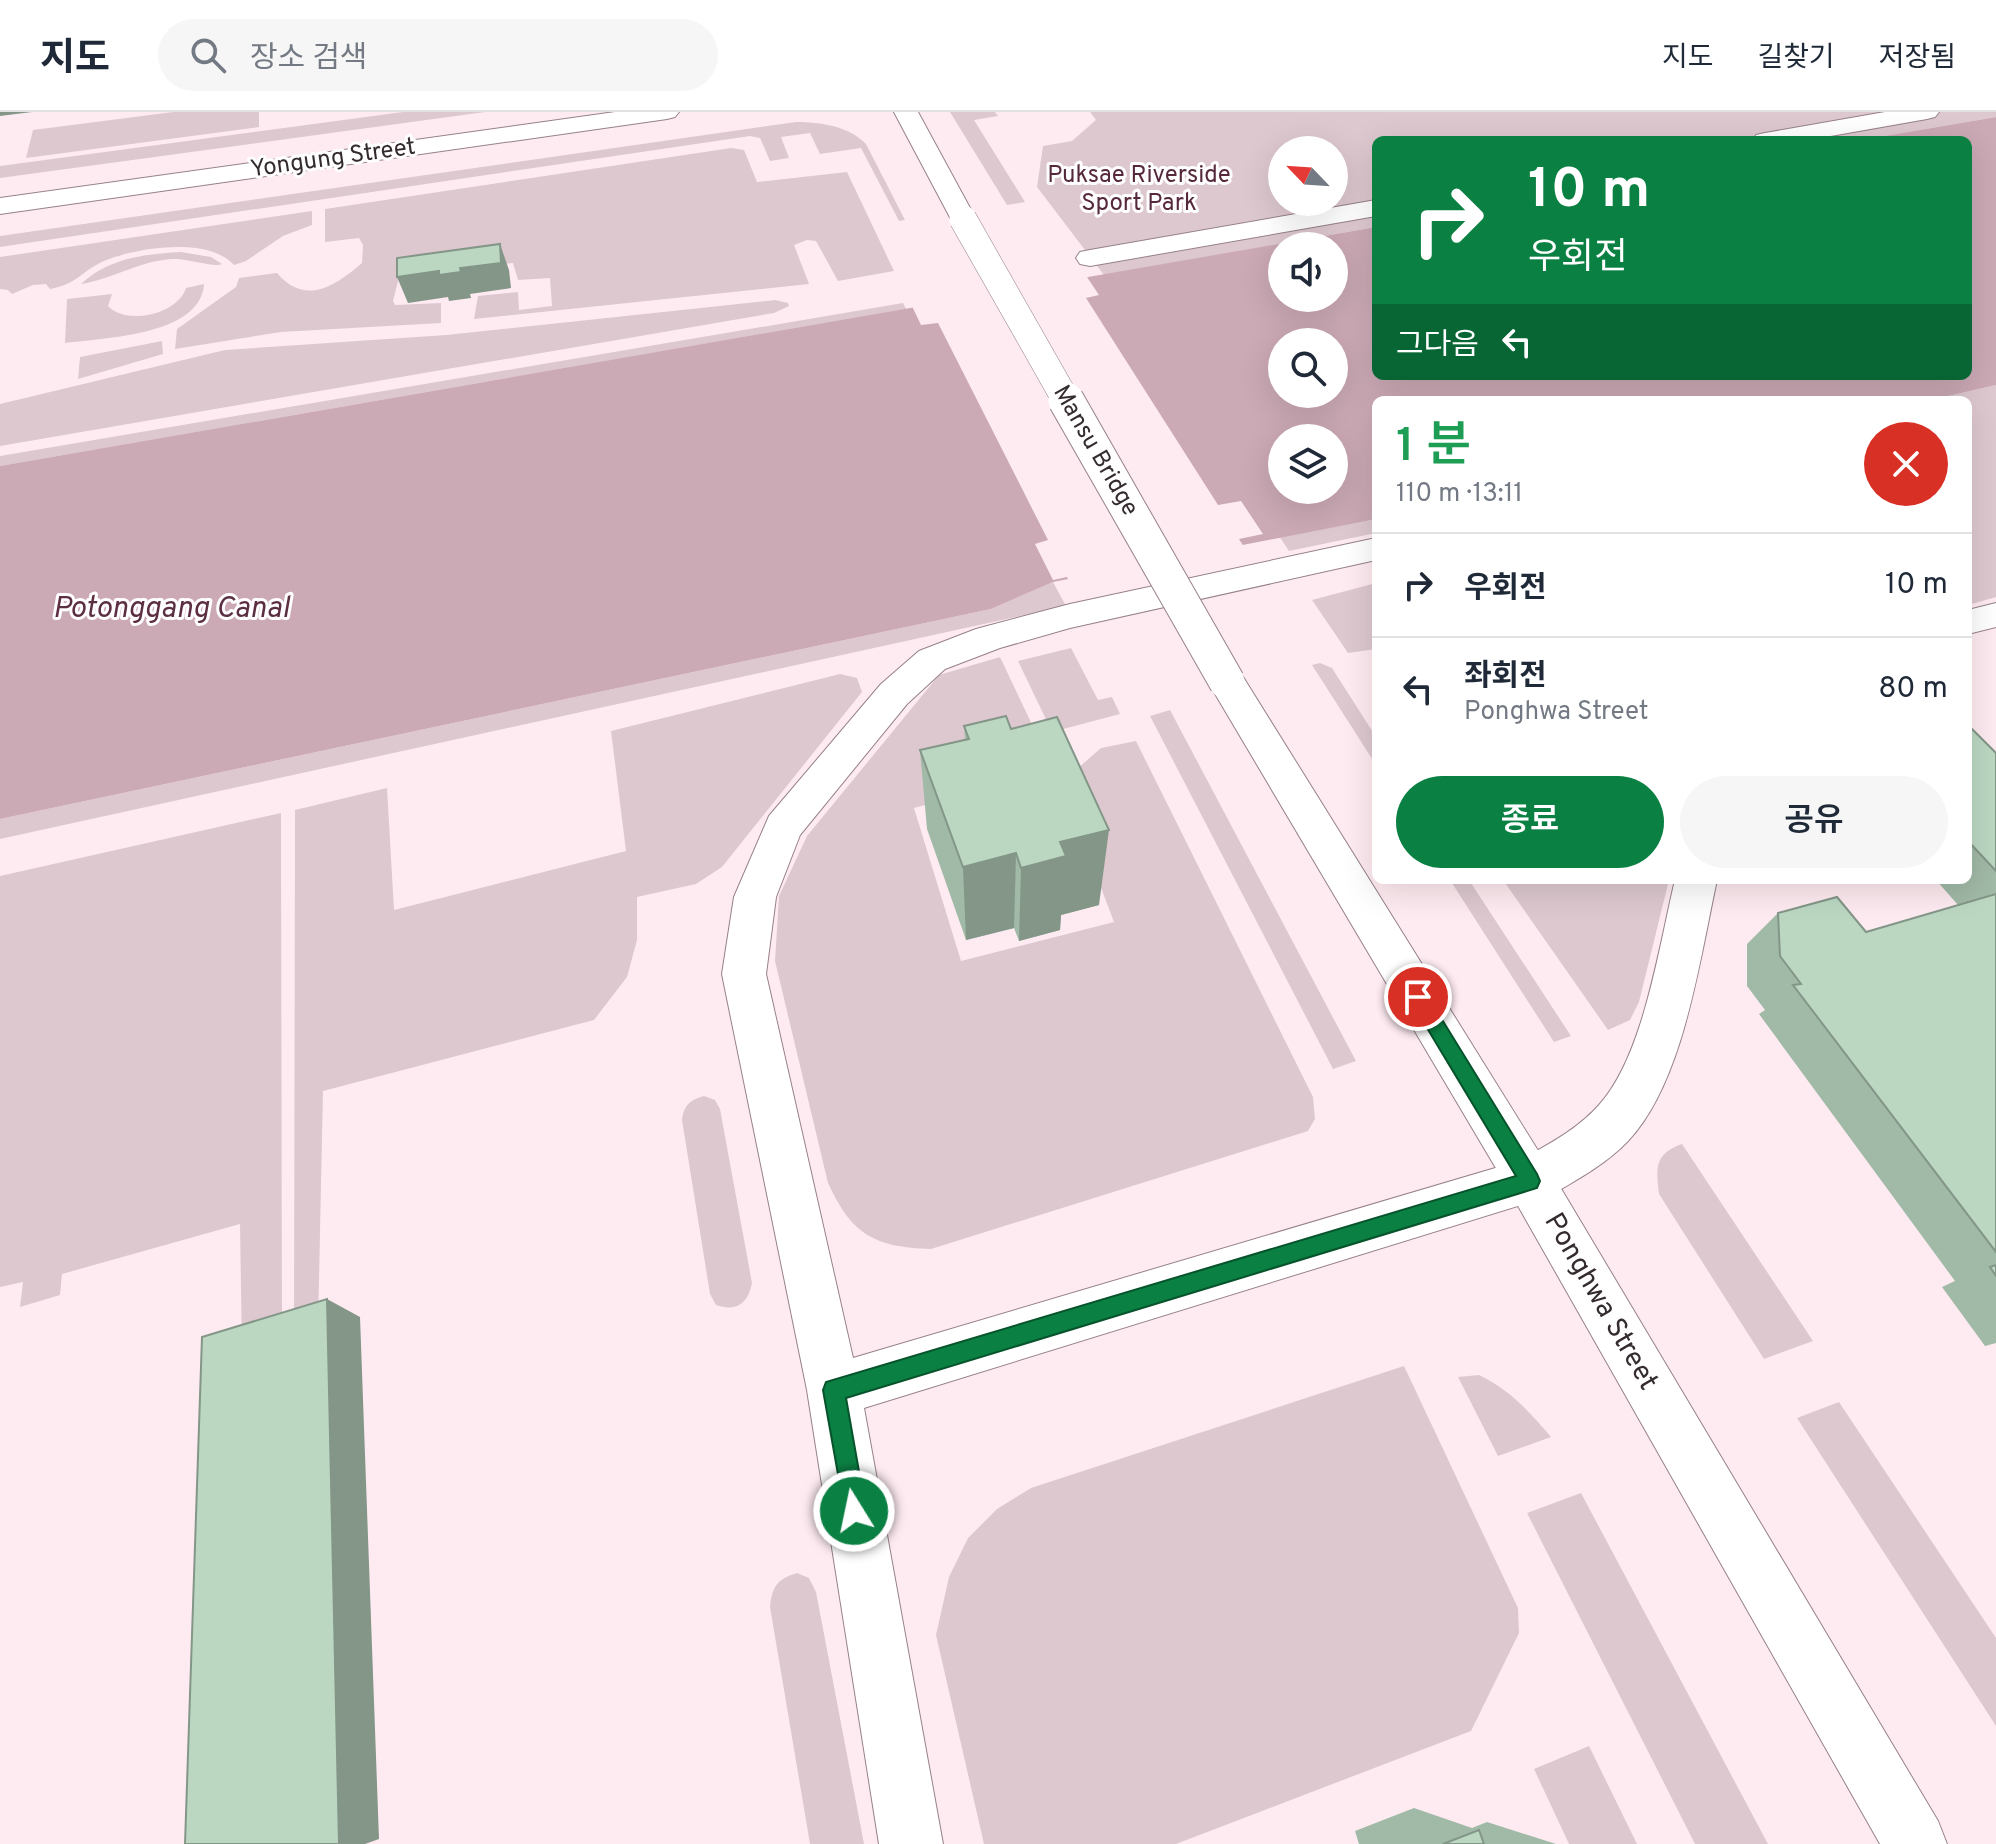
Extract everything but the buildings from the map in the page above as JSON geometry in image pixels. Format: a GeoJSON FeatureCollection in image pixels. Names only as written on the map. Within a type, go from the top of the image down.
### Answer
{"type":"FeatureCollection","features":[{"type":"Feature","properties":{"kind":"street","name":"Yongung Street"},"geometry":{"type":"LineString","coordinates":[[0,206],[667,112]]}},
{"type":"Feature","properties":{"kind":"street","name":"Mansu Bridge"},"geometry":{"type":"LineString","coordinates":[[906,112],[963,219],[1227,682]]}},
{"type":"Feature","properties":{"kind":"street"},"geometry":{"type":"LineString","coordinates":[[1788,136],[1927,112]]}},
{"type":"Feature","properties":{"kind":"street"},"geometry":{"type":"LineString","coordinates":[[1090,258],[1372,209]]}},
{"type":"Feature","properties":{"kind":"street"},"geometry":{"type":"LineString","coordinates":[[911,1844],[834,1390],[744,974],[755,897],[783,827],[894,694],[932,660],[989,638],[1070,616],[1372,550]]}},
{"type":"Feature","properties":{"kind":"street"},"geometry":{"type":"LineString","coordinates":[[1972,621],[1996,615]]}},
{"type":"Feature","properties":{"kind":"street","name":"Ponghwa Street"},"geometry":{"type":"LineString","coordinates":[[1227,682],[1530,1181],[1915,1844]]}},
{"type":"Feature","properties":{"kind":"street"},"geometry":{"type":"LineString","coordinates":[[834,1390],[1530,1181],[1582,1150],[1619,1117],[1641,1080],[1657,1037],[1695,884]]}},
{"type":"Feature","properties":{"kind":"green space"},"geometry":{"type":"Polygon","coordinates":[[[173,112],[259,112],[259,127],[26,158],[33,130],[173,112]]]}},
{"type":"Feature","properties":{"kind":"green space"},"geometry":{"type":"Polygon","coordinates":[[[403,112],[485,112],[0,178],[0,166],[403,112]]]}},
{"type":"Feature","properties":{"kind":"green space"},"geometry":{"type":"Polygon","coordinates":[[[950,112],[995,112],[998,116],[974,120],[1025,202],[1007,205],[950,112]]]}},
{"type":"Feature","properties":{"kind":"green space","name":"Puksae Riverside Sport Park"},"geometry":{"type":"Polygon","coordinates":[[[1090,112],[1996,112],[1996,117],[1884,136],[1372,136],[1372,228],[1348,232],[1268,232],[1268,246],[1104,275],[1037,187],[1043,146],[1072,141],[1096,120],[1090,112]]]}},
{"type":"Feature","properties":{"kind":"green space"},"geometry":{"type":"Polygon","coordinates":[[[796,122],[834,126],[866,144],[905,220],[899,221],[861,148],[820,154],[810,133],[781,137],[789,158],[770,161],[760,138],[750,136],[0,247],[0,236],[796,122]]]}},
{"type":"Feature","properties":{"kind":"green space"},"geometry":{"type":"Polygon","coordinates":[[[731,148],[744,150],[757,182],[847,172],[894,271],[838,281],[816,241],[807,240],[794,245],[809,284],[474,319],[478,296],[518,292],[519,310],[552,306],[550,278],[518,280],[513,263],[399,277],[393,301],[395,305],[441,303],[441,323],[281,332],[175,349],[177,329],[236,287],[239,278],[277,273],[299,289],[310,291],[331,285],[362,263],[363,245],[359,238],[325,242],[325,209],[731,148]]]}},
{"type":"Feature","properties":{"kind":"green space"},"geometry":{"type":"Polygon","coordinates":[[[312,211],[312,225],[283,236],[246,261],[234,265],[207,250],[171,247],[117,256],[59,287],[50,289],[46,284],[33,285],[12,294],[0,289],[0,257],[312,211]]]}},
{"type":"Feature","properties":{"kind":"green space"},"geometry":{"type":"Polygon","coordinates":[[[181,252],[211,257],[222,264],[160,260],[81,284],[115,263],[141,256],[181,252]]]}},
{"type":"Feature","properties":{"kind":"green space"},"geometry":{"type":"Polygon","coordinates":[[[204,284],[199,301],[186,314],[168,324],[124,336],[65,343],[67,299],[112,294],[108,306],[116,312],[139,316],[163,310],[173,305],[186,288],[204,284]]]}},
{"type":"Feature","properties":{"kind":"green space"},"geometry":{"type":"Polygon","coordinates":[[[775,300],[789,306],[774,313],[0,446],[0,404],[225,350],[446,335],[775,300]]]}},
{"type":"Feature","properties":{"kind":"green space"},"geometry":{"type":"Polygon","coordinates":[[[903,303],[906,309],[0,466],[0,456],[903,303]]]}},
{"type":"Feature","properties":{"kind":"green space"},"geometry":{"type":"Polygon","coordinates":[[[162,341],[163,354],[78,379],[80,357],[162,341]]]}},
{"type":"Feature","properties":{"kind":"green space"},"geometry":{"type":"Polygon","coordinates":[[[1996,385],[1996,597],[1972,604],[1972,396],[1948,396],[1996,385]]]}},
{"type":"Feature","properties":{"kind":"green space"},"geometry":{"type":"Polygon","coordinates":[[[1372,520],[1372,534],[1289,551],[1279,536],[1372,520]]]}},
{"type":"Feature","properties":{"kind":"green space"},"geometry":{"type":"Polygon","coordinates":[[[1053,582],[1066,606],[0,839],[0,819],[991,609],[1053,582]]]}},
{"type":"Feature","properties":{"kind":"green space"},"geometry":{"type":"Polygon","coordinates":[[[1372,584],[1372,650],[1348,653],[1312,600],[1372,584]]]}},
{"type":"Feature","properties":{"kind":"green space"},"geometry":{"type":"Polygon","coordinates":[[[1071,648],[1098,700],[1112,697],[1120,714],[1052,732],[1018,661],[1071,648]]]}},
{"type":"Feature","properties":{"kind":"green space"},"geometry":{"type":"Polygon","coordinates":[[[1000,657],[1046,754],[1076,754],[1058,770],[914,808],[961,961],[1114,922],[1061,783],[1101,748],[1136,741],[1313,1097],[1315,1119],[1308,1131],[931,1249],[911,1248],[867,1235],[846,1215],[828,1183],[775,961],[779,896],[807,836],[939,675],[1000,657]]]}},
{"type":"Feature","properties":{"kind":"green space"},"geometry":{"type":"Polygon","coordinates":[[[1320,663],[1332,668],[1372,731],[1372,759],[1312,665],[1320,663]]]}},
{"type":"Feature","properties":{"kind":"green space"},"geometry":{"type":"Polygon","coordinates":[[[840,674],[857,678],[862,692],[722,867],[696,884],[637,897],[637,940],[627,977],[594,1020],[323,1091],[318,1327],[294,1334],[295,810],[387,788],[394,910],[626,851],[611,731],[840,674]]]}},
{"type":"Feature","properties":{"kind":"green space"},"geometry":{"type":"Polygon","coordinates":[[[1170,710],[1356,1061],[1333,1069],[1150,716],[1170,710]]]}},
{"type":"Feature","properties":{"kind":"green space"},"geometry":{"type":"Polygon","coordinates":[[[281,813],[282,1342],[242,1353],[240,1224],[62,1274],[60,1295],[20,1307],[23,1282],[0,1287],[0,876],[281,813]]]}},
{"type":"Feature","properties":{"kind":"green space"},"geometry":{"type":"Polygon","coordinates":[[[1453,884],[1472,884],[1571,1036],[1554,1042],[1453,884]]]}},
{"type":"Feature","properties":{"kind":"green space"},"geometry":{"type":"Polygon","coordinates":[[[1506,884],[1668,884],[1639,1002],[1630,1020],[1608,1030],[1506,884]]]}},
{"type":"Feature","properties":{"kind":"green space"},"geometry":{"type":"Polygon","coordinates":[[[704,1096],[715,1100],[720,1109],[752,1283],[748,1296],[735,1307],[716,1305],[710,1294],[682,1120],[688,1104],[704,1096]]]}},
{"type":"Feature","properties":{"kind":"green space"},"geometry":{"type":"Polygon","coordinates":[[[1682,1144],[1813,1341],[1764,1359],[1659,1194],[1659,1163],[1666,1152],[1682,1144]]]}},
{"type":"Feature","properties":{"kind":"green space"},"geometry":{"type":"Polygon","coordinates":[[[1404,1366],[1518,1608],[1519,1633],[1471,1731],[1176,1844],[984,1844],[936,1635],[949,1577],[968,1538],[997,1509],[1031,1488],[1404,1366]]]}},
{"type":"Feature","properties":{"kind":"green space"},"geometry":{"type":"Polygon","coordinates":[[[1479,1375],[1518,1402],[1551,1437],[1498,1456],[1458,1377],[1479,1375]]]}},
{"type":"Feature","properties":{"kind":"green space"},"geometry":{"type":"Polygon","coordinates":[[[1839,1402],[1996,1638],[1996,1726],[1797,1418],[1839,1402]]]}},
{"type":"Feature","properties":{"kind":"green space"},"geometry":{"type":"Polygon","coordinates":[[[1581,1493],[1768,1844],[1695,1844],[1527,1513],[1581,1493]]]}},
{"type":"Feature","properties":{"kind":"green space"},"geometry":{"type":"Polygon","coordinates":[[[797,1573],[809,1578],[816,1592],[864,1844],[810,1844],[770,1607],[777,1585],[797,1573]]]}},
{"type":"Feature","properties":{"kind":"green space"},"geometry":{"type":"Polygon","coordinates":[[[1589,1746],[1637,1844],[1569,1844],[1534,1769],[1589,1746]]]}},
{"type":"Feature","properties":{"kind":"water","name":"Potonggang Canal"},"geometry":{"type":"Polygon","coordinates":[[[1996,117],[1996,385],[1948,396],[1372,396],[1372,520],[1053,582],[991,609],[0,819],[0,466],[1268,246],[1268,312],[1348,312],[1347,232],[1372,228],[1372,380],[1972,380],[1972,136],[1884,136],[1996,117]]]}},
{"type":"Feature","properties":{"kind":"pier"},"geometry":{"type":"Polygon","coordinates":[[[1085,274],[1099,295],[1086,298],[1218,505],[1241,501],[1263,534],[1239,539],[1244,547],[1070,583],[1067,577],[1053,580],[1035,544],[1048,540],[938,323],[921,325],[911,304],[1085,274]]]}},
{"type":"Feature","properties":{"kind":"route"},"geometry":{"type":"LineString","coordinates":[[854,1511],[834,1390],[1530,1181],[1418,997]]}}]}
